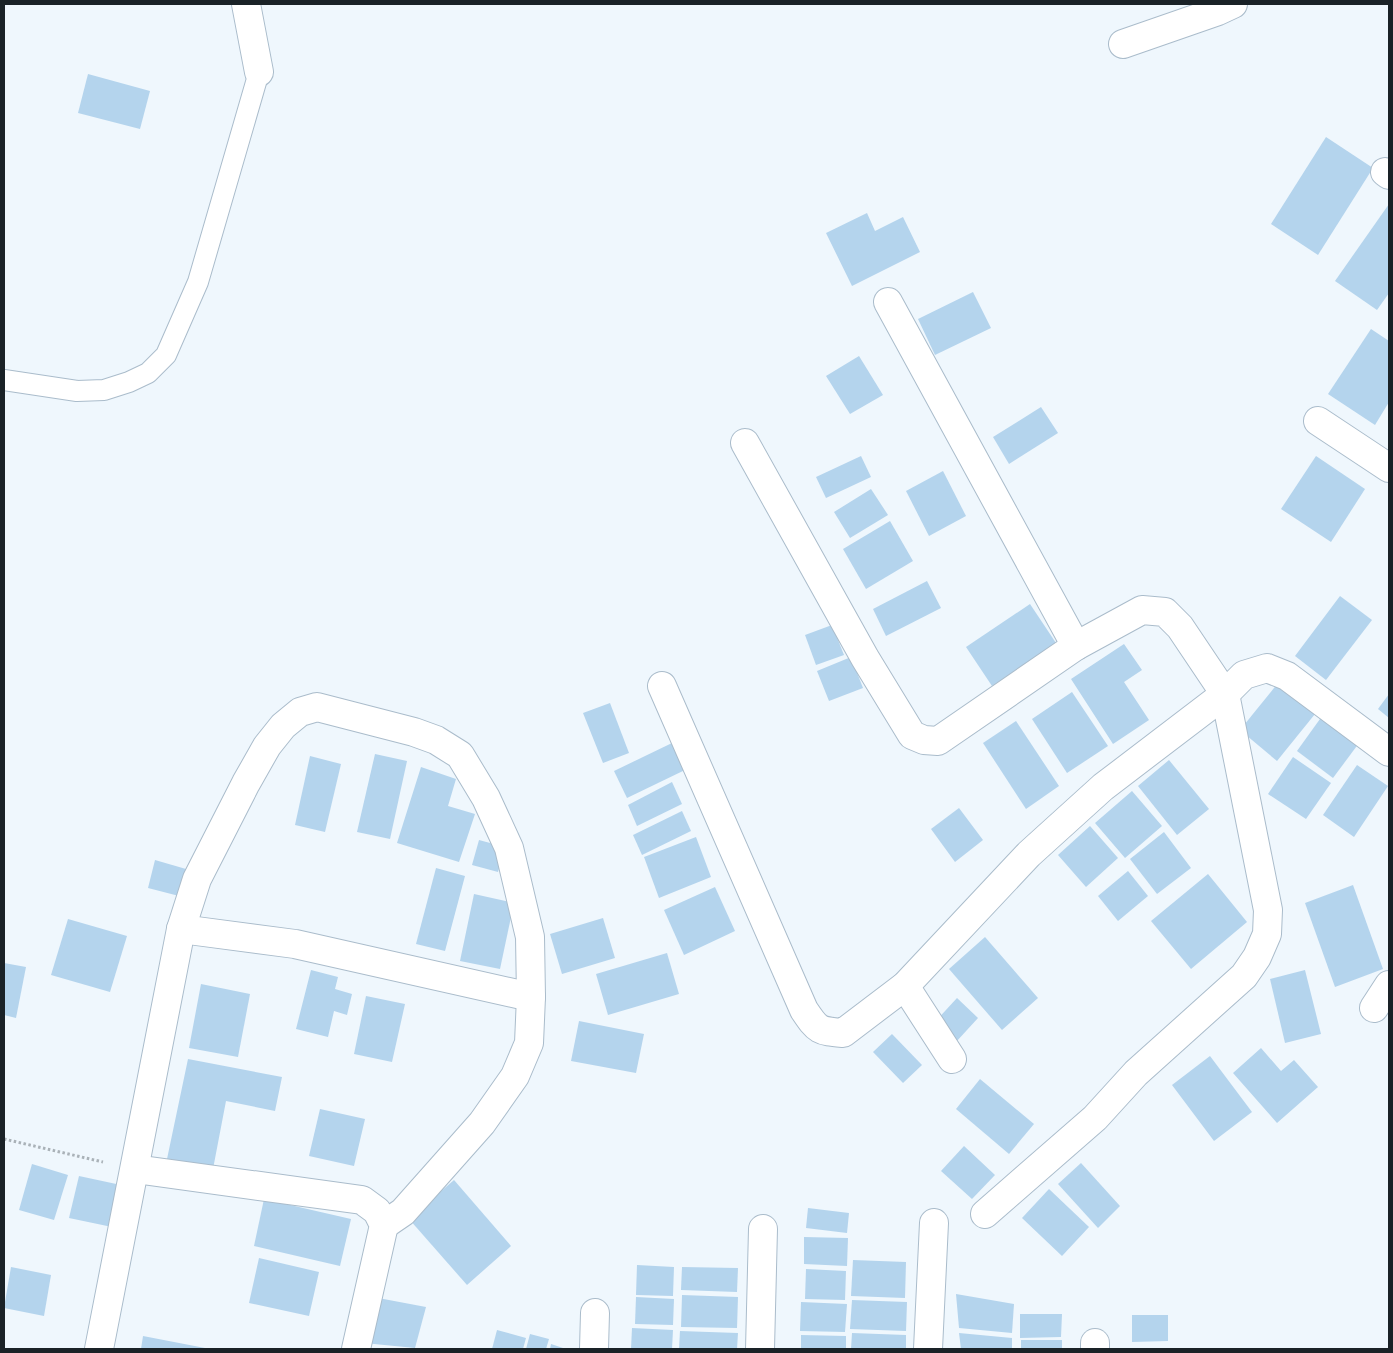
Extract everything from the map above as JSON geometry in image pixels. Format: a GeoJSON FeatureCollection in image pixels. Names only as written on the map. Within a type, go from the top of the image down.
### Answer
{"type":"FeatureCollection","features":[{"type":"Feature","properties":{"kind":"street"},"geometry":{"type":"LineString","coordinates":[[246,4],[259,72]]}},
{"type":"Feature","properties":{"kind":"street"},"geometry":{"type":"LineString","coordinates":[[1123,44],[1233,4]]}},
{"type":"Feature","properties":{"kind":"street"},"geometry":{"type":"LineString","coordinates":[[888,302],[1076,646]]}},
{"type":"Feature","properties":{"kind":"street"},"geometry":{"type":"LineString","coordinates":[[1318,421],[1389,468]]}},
{"type":"Feature","properties":{"kind":"street"},"geometry":{"type":"LineString","coordinates":[[745,443],[865,658],[912,735],[924,740],[938,741],[1076,646],[1142,610],[1165,612],[1180,627],[1224,694],[1268,910],[1267,934],[1257,957],[1244,976],[1136,1073],[1095,1118],[985,1214]]}},
{"type":"Feature","properties":{"kind":"street"},"geometry":{"type":"LineString","coordinates":[[662,686],[804,1010],[814,1026],[826,1031],[843,1033],[906,986],[1029,854],[1103,787],[1224,694],[1244,675],[1267,668],[1287,676],[1389,752]]}},
{"type":"Feature","properties":{"kind":"street"},"geometry":{"type":"LineString","coordinates":[[99,1349],[181,929],[197,879],[267,746],[284,726],[300,712],[317,707],[414,732],[436,740],[460,755],[486,798],[509,848],[530,937],[531,996],[529,1043],[515,1076],[482,1123],[418,1196],[403,1212],[384,1225]]}},
{"type":"Feature","properties":{"kind":"street"},"geometry":{"type":"LineString","coordinates":[[181,929],[294,944],[531,996]]}},
{"type":"Feature","properties":{"kind":"street"},"geometry":{"type":"LineString","coordinates":[[1374,1008],[1389,985]]}},
{"type":"Feature","properties":{"kind":"street"},"geometry":{"type":"LineString","coordinates":[[906,986],[952,1059]]}},
{"type":"Feature","properties":{"kind":"street"},"geometry":{"type":"LineString","coordinates":[[135,1169],[362,1200],[377,1212],[384,1225],[356,1349]]}},
{"type":"Feature","properties":{"kind":"street"},"geometry":{"type":"LineString","coordinates":[[928,1349],[934,1223]]}},
{"type":"Feature","properties":{"kind":"street"},"geometry":{"type":"LineString","coordinates":[[760,1349],[763,1229]]}},
{"type":"Feature","properties":{"kind":"street"},"geometry":{"type":"LineString","coordinates":[[594,1349],[595,1313]]}},
{"type":"Feature","properties":{"kind":"lane"},"geometry":{"type":"LineString","coordinates":[[4,380],[77,391],[104,390],[129,382],[148,373],[166,355],[198,282],[259,72]]}},
{"type":"Feature","properties":{"kind":"path"},"geometry":{"type":"LineString","coordinates":[[4,1139],[135,1169]]}},
{"type":"Feature","properties":{"kind":"building"},"geometry":{"type":"Polygon","coordinates":[[[88,74],[150,91],[140,129],[78,113],[88,74]]]}},
{"type":"Feature","properties":{"kind":"building"},"geometry":{"type":"Polygon","coordinates":[[[1326,137],[1373,168],[1318,255],[1271,224],[1326,137]]]}},
{"type":"Feature","properties":{"kind":"building"},"geometry":{"type":"Polygon","coordinates":[[[1389,204],[1389,293],[1377,310],[1335,281],[1389,204]]]}},
{"type":"Feature","properties":{"kind":"building"},"geometry":{"type":"Polygon","coordinates":[[[867,213],[875,231],[903,217],[920,252],[852,286],[826,233],[867,213]]]}},
{"type":"Feature","properties":{"kind":"building"},"geometry":{"type":"Polygon","coordinates":[[[973,292],[991,328],[935,355],[918,319],[973,292]]]}},
{"type":"Feature","properties":{"kind":"building"},"geometry":{"type":"Polygon","coordinates":[[[1371,329],[1389,341],[1389,402],[1375,425],[1328,394],[1371,329]]]}},
{"type":"Feature","properties":{"kind":"building"},"geometry":{"type":"Polygon","coordinates":[[[859,356],[883,395],[850,414],[826,376],[859,356]]]}},
{"type":"Feature","properties":{"kind":"building"},"geometry":{"type":"Polygon","coordinates":[[[1041,407],[1058,433],[1009,464],[993,437],[1041,407]]]}},
{"type":"Feature","properties":{"kind":"building"},"geometry":{"type":"Polygon","coordinates":[[[861,456],[871,477],[826,498],[816,477],[861,456]]]}},
{"type":"Feature","properties":{"kind":"building"},"geometry":{"type":"Polygon","coordinates":[[[1316,456],[1365,489],[1331,542],[1281,509],[1316,456]]]}},
{"type":"Feature","properties":{"kind":"building"},"geometry":{"type":"Polygon","coordinates":[[[943,471],[966,516],[929,536],[906,491],[943,471]]]}},
{"type":"Feature","properties":{"kind":"building"},"geometry":{"type":"Polygon","coordinates":[[[871,489],[888,515],[850,538],[834,512],[871,489]]]}},
{"type":"Feature","properties":{"kind":"building"},"geometry":{"type":"Polygon","coordinates":[[[890,521],[913,561],[866,589],[843,549],[890,521]]]}},
{"type":"Feature","properties":{"kind":"building"},"geometry":{"type":"Polygon","coordinates":[[[927,581],[941,608],[886,636],[873,609],[927,581]]]}},
{"type":"Feature","properties":{"kind":"building"},"geometry":{"type":"Polygon","coordinates":[[[1340,596],[1372,620],[1326,680],[1295,656],[1340,596]]]}},
{"type":"Feature","properties":{"kind":"building"},"geometry":{"type":"Polygon","coordinates":[[[1030,604],[1056,643],[992,686],[966,647],[1030,604]]]}},
{"type":"Feature","properties":{"kind":"building"},"geometry":{"type":"Polygon","coordinates":[[[832,625],[844,655],[816,665],[805,635],[832,625]]]}},
{"type":"Feature","properties":{"kind":"building"},"geometry":{"type":"Polygon","coordinates":[[[1124,644],[1142,670],[1124,682],[1149,720],[1113,744],[1071,679],[1124,644]]]}},
{"type":"Feature","properties":{"kind":"building"},"geometry":{"type":"Polygon","coordinates":[[[851,657],[863,688],[829,701],[817,671],[851,657]]]}},
{"type":"Feature","properties":{"kind":"building"},"geometry":{"type":"Polygon","coordinates":[[[1278,683],[1315,714],[1277,761],[1240,730],[1278,683]]]}},
{"type":"Feature","properties":{"kind":"building"},"geometry":{"type":"Polygon","coordinates":[[[1072,692],[1108,746],[1067,773],[1032,719],[1072,692]]]}},
{"type":"Feature","properties":{"kind":"building"},"geometry":{"type":"Polygon","coordinates":[[[1389,694],[1389,718],[1378,709],[1389,694]]]}},
{"type":"Feature","properties":{"kind":"building"},"geometry":{"type":"Polygon","coordinates":[[[610,703],[629,753],[603,763],[583,713],[610,703]]]}},
{"type":"Feature","properties":{"kind":"building"},"geometry":{"type":"Polygon","coordinates":[[[1325,712],[1362,739],[1333,778],[1297,751],[1325,712]]]}},
{"type":"Feature","properties":{"kind":"building"},"geometry":{"type":"Polygon","coordinates":[[[1016,721],[1059,786],[1026,809],[983,743],[1016,721]]]}},
{"type":"Feature","properties":{"kind":"building"},"geometry":{"type":"Polygon","coordinates":[[[672,743],[685,770],[627,798],[614,771],[672,743]]]}},
{"type":"Feature","properties":{"kind":"building"},"geometry":{"type":"Polygon","coordinates":[[[375,754],[407,761],[390,839],[357,832],[375,754]]]}},
{"type":"Feature","properties":{"kind":"building"},"geometry":{"type":"Polygon","coordinates":[[[310,756],[341,764],[325,832],[295,825],[310,756]]]}},
{"type":"Feature","properties":{"kind":"building"},"geometry":{"type":"Polygon","coordinates":[[[1293,757],[1331,783],[1306,819],[1268,794],[1293,757]]]}},
{"type":"Feature","properties":{"kind":"building"},"geometry":{"type":"Polygon","coordinates":[[[1169,760],[1209,809],[1177,835],[1138,786],[1169,760]]]}},
{"type":"Feature","properties":{"kind":"building"},"geometry":{"type":"Polygon","coordinates":[[[1357,765],[1388,786],[1354,837],[1323,815],[1357,765]]]}},
{"type":"Feature","properties":{"kind":"building"},"geometry":{"type":"Polygon","coordinates":[[[421,767],[456,779],[448,806],[475,814],[459,862],[397,843],[421,767]]]}},
{"type":"Feature","properties":{"kind":"building"},"geometry":{"type":"Polygon","coordinates":[[[672,782],[682,804],[637,826],[628,805],[672,782]]]}},
{"type":"Feature","properties":{"kind":"building"},"geometry":{"type":"Polygon","coordinates":[[[1132,791],[1162,826],[1125,858],[1095,823],[1132,791]]]}},
{"type":"Feature","properties":{"kind":"building"},"geometry":{"type":"Polygon","coordinates":[[[959,808],[983,840],[955,862],[931,829],[959,808]]]}},
{"type":"Feature","properties":{"kind":"building"},"geometry":{"type":"Polygon","coordinates":[[[682,811],[691,831],[642,855],[633,835],[682,811]]]}},
{"type":"Feature","properties":{"kind":"building"},"geometry":{"type":"Polygon","coordinates":[[[1090,826],[1118,858],[1086,887],[1058,855],[1090,826]]]}},
{"type":"Feature","properties":{"kind":"building"},"geometry":{"type":"Polygon","coordinates":[[[1164,832],[1191,868],[1157,894],[1130,859],[1164,832]]]}},
{"type":"Feature","properties":{"kind":"building"},"geometry":{"type":"Polygon","coordinates":[[[696,837],[711,877],[659,898],[644,857],[696,837]]]}},
{"type":"Feature","properties":{"kind":"building"},"geometry":{"type":"Polygon","coordinates":[[[479,840],[505,847],[498,872],[472,865],[479,840]]]}},
{"type":"Feature","properties":{"kind":"building"},"geometry":{"type":"Polygon","coordinates":[[[155,860],[186,869],[179,896],[148,888],[155,860]]]}},
{"type":"Feature","properties":{"kind":"building"},"geometry":{"type":"Polygon","coordinates":[[[436,868],[465,876],[445,951],[416,944],[436,868]]]}},
{"type":"Feature","properties":{"kind":"building"},"geometry":{"type":"Polygon","coordinates":[[[1128,871],[1148,896],[1118,921],[1098,896],[1128,871]]]}},
{"type":"Feature","properties":{"kind":"building"},"geometry":{"type":"Polygon","coordinates":[[[1208,874],[1247,922],[1191,969],[1151,921],[1208,874]]]}},
{"type":"Feature","properties":{"kind":"building"},"geometry":{"type":"Polygon","coordinates":[[[1353,885],[1383,969],[1335,987],[1305,903],[1353,885]]]}},
{"type":"Feature","properties":{"kind":"building"},"geometry":{"type":"Polygon","coordinates":[[[715,887],[735,931],[684,955],[664,910],[715,887]]]}},
{"type":"Feature","properties":{"kind":"building"},"geometry":{"type":"Polygon","coordinates":[[[474,894],[514,903],[500,969],[460,961],[474,894]]]}},
{"type":"Feature","properties":{"kind":"building"},"geometry":{"type":"Polygon","coordinates":[[[603,918],[615,958],[562,974],[550,934],[603,918]]]}},
{"type":"Feature","properties":{"kind":"building"},"geometry":{"type":"Polygon","coordinates":[[[68,919],[127,936],[110,992],[51,975],[68,919]]]}},
{"type":"Feature","properties":{"kind":"building"},"geometry":{"type":"Polygon","coordinates":[[[985,937],[1038,998],[1002,1030],[949,969],[985,937]]]}},
{"type":"Feature","properties":{"kind":"building"},"geometry":{"type":"Polygon","coordinates":[[[667,953],[679,994],[608,1015],[596,974],[667,953]]]}},
{"type":"Feature","properties":{"kind":"building"},"geometry":{"type":"Polygon","coordinates":[[[4,963],[26,967],[16,1018],[4,1015],[4,963]]]}},
{"type":"Feature","properties":{"kind":"building"},"geometry":{"type":"Polygon","coordinates":[[[311,970],[338,977],[335,989],[352,994],[347,1015],[334,1011],[328,1037],[296,1029],[311,970]]]}},
{"type":"Feature","properties":{"kind":"building"},"geometry":{"type":"Polygon","coordinates":[[[1305,970],[1321,1034],[1285,1043],[1270,979],[1305,970]]]}},
{"type":"Feature","properties":{"kind":"building"},"geometry":{"type":"Polygon","coordinates":[[[201,984],[250,994],[238,1057],[189,1048],[201,984]]]}},
{"type":"Feature","properties":{"kind":"building"},"geometry":{"type":"Polygon","coordinates":[[[366,996],[405,1004],[392,1062],[354,1054],[366,996]]]}},
{"type":"Feature","properties":{"kind":"building"},"geometry":{"type":"Polygon","coordinates":[[[957,998],[978,1018],[956,1042],[934,1023],[957,998]]]}},
{"type":"Feature","properties":{"kind":"building"},"geometry":{"type":"Polygon","coordinates":[[[579,1021],[644,1034],[636,1073],[571,1061],[579,1021]]]}},
{"type":"Feature","properties":{"kind":"building"},"geometry":{"type":"Polygon","coordinates":[[[892,1034],[922,1065],[903,1083],[873,1052],[892,1034]]]}},
{"type":"Feature","properties":{"kind":"building"},"geometry":{"type":"Polygon","coordinates":[[[1261,1048],[1281,1071],[1294,1060],[1318,1087],[1277,1123],[1233,1073],[1261,1048]]]}},
{"type":"Feature","properties":{"kind":"building"},"geometry":{"type":"Polygon","coordinates":[[[1210,1056],[1252,1112],[1214,1141],[1172,1085],[1210,1056]]]}},
{"type":"Feature","properties":{"kind":"building"},"geometry":{"type":"Polygon","coordinates":[[[188,1059],[282,1077],[275,1111],[226,1101],[213,1169],[167,1159],[188,1059]]]}},
{"type":"Feature","properties":{"kind":"building"},"geometry":{"type":"Polygon","coordinates":[[[980,1079],[1034,1124],[1009,1154],[956,1109],[980,1079]]]}},
{"type":"Feature","properties":{"kind":"building"},"geometry":{"type":"Polygon","coordinates":[[[320,1109],[365,1119],[354,1166],[309,1156],[320,1109]]]}},
{"type":"Feature","properties":{"kind":"building"},"geometry":{"type":"Polygon","coordinates":[[[964,1146],[995,1175],[972,1199],[941,1171],[964,1146]]]}},
{"type":"Feature","properties":{"kind":"building"},"geometry":{"type":"Polygon","coordinates":[[[1081,1163],[1120,1206],[1098,1228],[1058,1184],[1081,1163]]]}},
{"type":"Feature","properties":{"kind":"building"},"geometry":{"type":"Polygon","coordinates":[[[32,1164],[68,1175],[54,1220],[19,1210],[32,1164]]]}},
{"type":"Feature","properties":{"kind":"building"},"geometry":{"type":"Polygon","coordinates":[[[79,1176],[121,1185],[112,1227],[69,1218],[79,1176]]]}},
{"type":"Feature","properties":{"kind":"building"},"geometry":{"type":"Polygon","coordinates":[[[454,1180],[511,1246],[467,1285],[409,1219],[454,1180]]]}},
{"type":"Feature","properties":{"kind":"building"},"geometry":{"type":"Polygon","coordinates":[[[1049,1189],[1089,1227],[1062,1256],[1022,1218],[1049,1189]]]}},
{"type":"Feature","properties":{"kind":"building"},"geometry":{"type":"Polygon","coordinates":[[[264,1199],[351,1219],[340,1266],[254,1246],[264,1199]]]}},
{"type":"Feature","properties":{"kind":"building"},"geometry":{"type":"Polygon","coordinates":[[[808,1208],[849,1213],[847,1233],[806,1228],[808,1208]]]}},
{"type":"Feature","properties":{"kind":"building"},"geometry":{"type":"Polygon","coordinates":[[[804,1237],[848,1238],[847,1266],[804,1264],[804,1237]]]}},
{"type":"Feature","properties":{"kind":"building"},"geometry":{"type":"Polygon","coordinates":[[[259,1258],[319,1272],[309,1316],[249,1303],[259,1258]]]}},
{"type":"Feature","properties":{"kind":"building"},"geometry":{"type":"Polygon","coordinates":[[[853,1260],[906,1262],[905,1298],[851,1296],[853,1260]]]}},
{"type":"Feature","properties":{"kind":"building"},"geometry":{"type":"Polygon","coordinates":[[[637,1265],[674,1267],[673,1296],[636,1295],[637,1265]]]}},
{"type":"Feature","properties":{"kind":"building"},"geometry":{"type":"Polygon","coordinates":[[[11,1267],[51,1275],[44,1316],[4,1308],[11,1267]]]}},
{"type":"Feature","properties":{"kind":"building"},"geometry":{"type":"Polygon","coordinates":[[[682,1267],[738,1268],[737,1292],[681,1290],[682,1267]]]}},
{"type":"Feature","properties":{"kind":"building"},"geometry":{"type":"Polygon","coordinates":[[[806,1269],[846,1271],[845,1300],[805,1299],[806,1269]]]}},
{"type":"Feature","properties":{"kind":"building"},"geometry":{"type":"Polygon","coordinates":[[[956,1294],[1014,1304],[1012,1333],[959,1328],[956,1294]]]}},
{"type":"Feature","properties":{"kind":"building"},"geometry":{"type":"Polygon","coordinates":[[[682,1295],[738,1297],[737,1328],[681,1327],[682,1295]]]}},
{"type":"Feature","properties":{"kind":"building"},"geometry":{"type":"Polygon","coordinates":[[[373,1297],[426,1307],[415,1348],[364,1343],[373,1297]]]}},
{"type":"Feature","properties":{"kind":"building"},"geometry":{"type":"Polygon","coordinates":[[[636,1297],[674,1299],[673,1325],[635,1324],[636,1297]]]}},
{"type":"Feature","properties":{"kind":"building"},"geometry":{"type":"Polygon","coordinates":[[[852,1300],[907,1302],[906,1331],[850,1329],[852,1300]]]}},
{"type":"Feature","properties":{"kind":"building"},"geometry":{"type":"Polygon","coordinates":[[[801,1302],[847,1304],[845,1332],[800,1331],[801,1302]]]}},
{"type":"Feature","properties":{"kind":"building"},"geometry":{"type":"Polygon","coordinates":[[[1020,1314],[1062,1314],[1061,1337],[1020,1338],[1020,1314]]]}},
{"type":"Feature","properties":{"kind":"building"},"geometry":{"type":"Polygon","coordinates":[[[1132,1315],[1168,1315],[1168,1341],[1132,1342],[1132,1315]]]}},
{"type":"Feature","properties":{"kind":"building"},"geometry":{"type":"Polygon","coordinates":[[[632,1328],[673,1330],[672,1349],[631,1349],[632,1328]]]}},
{"type":"Feature","properties":{"kind":"building"},"geometry":{"type":"Polygon","coordinates":[[[497,1330],[526,1338],[523,1349],[492,1349],[497,1330]]]}},
{"type":"Feature","properties":{"kind":"building"},"geometry":{"type":"Polygon","coordinates":[[[680,1331],[738,1333],[737,1349],[679,1349],[680,1331]]]}},
{"type":"Feature","properties":{"kind":"building"},"geometry":{"type":"Polygon","coordinates":[[[852,1333],[906,1335],[906,1349],[851,1349],[852,1333]]]}},
{"type":"Feature","properties":{"kind":"building"},"geometry":{"type":"Polygon","coordinates":[[[959,1333],[1012,1338],[1012,1349],[961,1349],[959,1333]]]}},
{"type":"Feature","properties":{"kind":"building"},"geometry":{"type":"Polygon","coordinates":[[[530,1334],[549,1339],[546,1349],[526,1349],[530,1334]]]}},
{"type":"Feature","properties":{"kind":"building"},"geometry":{"type":"Polygon","coordinates":[[[801,1335],[846,1336],[846,1349],[801,1349],[801,1335]]]}},
{"type":"Feature","properties":{"kind":"building"},"geometry":{"type":"Polygon","coordinates":[[[143,1336],[205,1348],[141,1349],[143,1336]]]}},
{"type":"Feature","properties":{"kind":"building"},"geometry":{"type":"Polygon","coordinates":[[[1021,1340],[1062,1340],[1062,1349],[1021,1349],[1021,1340]]]}},
{"type":"Feature","properties":{"kind":"building"},"geometry":{"type":"Polygon","coordinates":[[[551,1344],[566,1349],[550,1349],[551,1344]]]}}]}
